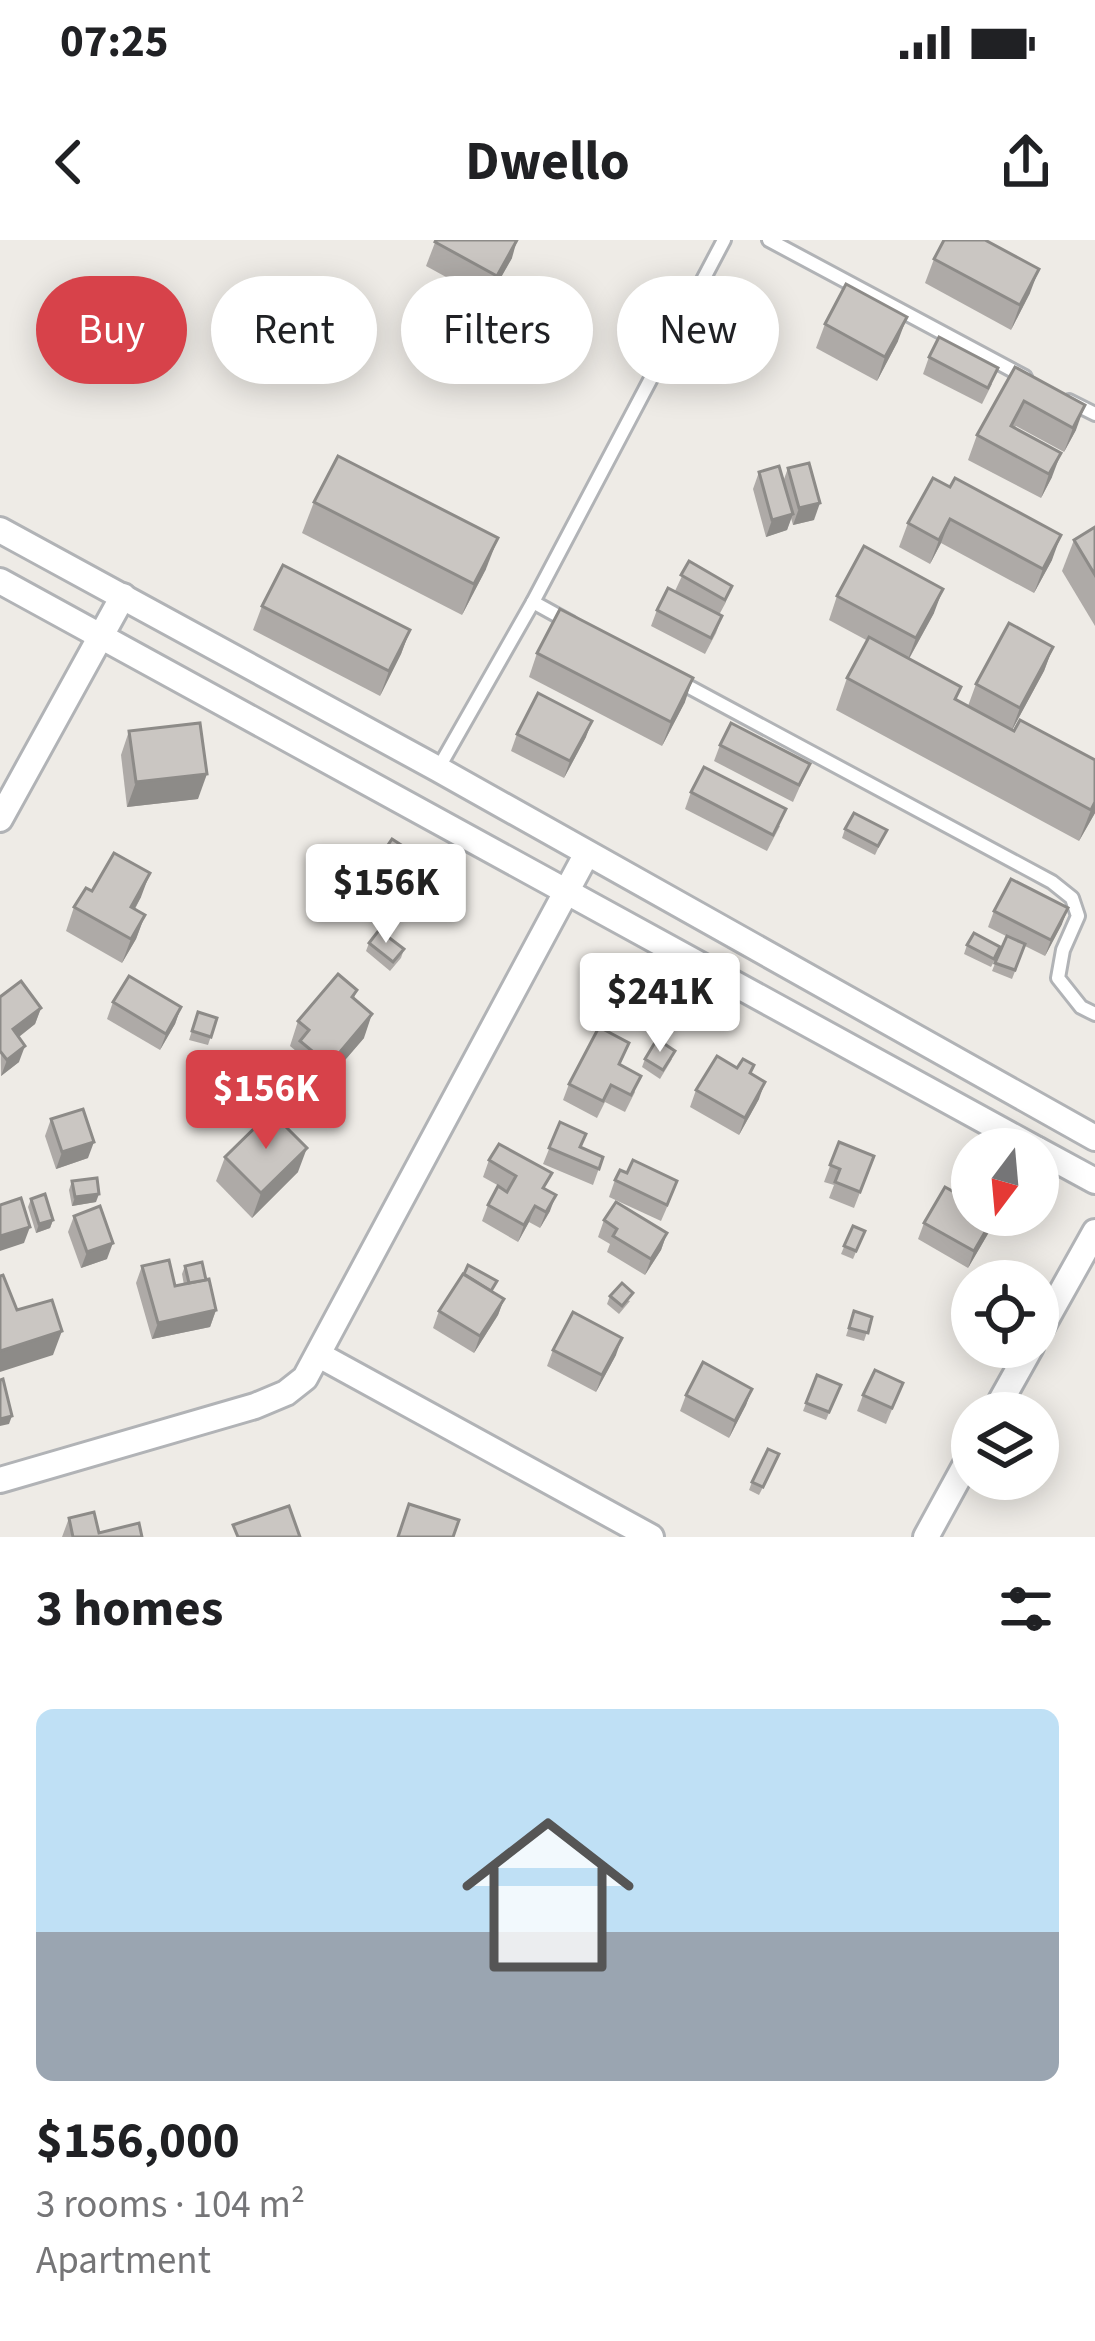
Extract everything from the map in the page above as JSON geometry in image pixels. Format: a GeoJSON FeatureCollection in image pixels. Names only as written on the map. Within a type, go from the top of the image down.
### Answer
{"type":"FeatureCollection","features":[{"type":"Feature","properties":{"kind":"street"},"geometry":{"type":"LineString","coordinates":[[0,530],[438,769],[1095,1138]]}},
{"type":"Feature","properties":{"kind":"street"},"geometry":{"type":"LineString","coordinates":[[0,581],[999,1128]]}},
{"type":"Feature","properties":{"kind":"street"},"geometry":{"type":"LineString","coordinates":[[0,819],[123,596]]}},
{"type":"Feature","properties":{"kind":"street"},"geometry":{"type":"LineString","coordinates":[[0,1480],[255,1406],[286,1394],[304,1378],[586,855]]}},
{"type":"Feature","properties":{"kind":"street"},"geometry":{"type":"LineString","coordinates":[[1059,1161],[1095,1181]]}},
{"type":"Feature","properties":{"kind":"street"},"geometry":{"type":"LineString","coordinates":[[1059,1296],[1095,1232]]}},
{"type":"Feature","properties":{"kind":"street"},"geometry":{"type":"LineString","coordinates":[[319,1355],[651,1537]]}},
{"type":"Feature","properties":{"kind":"street"},"geometry":{"type":"LineString","coordinates":[[926,1537],[951,1492]]}},
{"type":"Feature","properties":{"kind":"lane"},"geometry":{"type":"LineString","coordinates":[[438,769],[724,240]]}},
{"type":"Feature","properties":{"kind":"lane"},"geometry":{"type":"LineString","coordinates":[[769,240],[1038,384]]}},
{"type":"Feature","properties":{"kind":"lane"},"geometry":{"type":"LineString","coordinates":[[1059,395],[1095,414]]}},
{"type":"Feature","properties":{"kind":"lane"},"geometry":{"type":"LineString","coordinates":[[532,602],[595,636]]}},
{"type":"Feature","properties":{"kind":"lane"},"geometry":{"type":"LineString","coordinates":[[657,670],[1062,890],[1072,898],[1078,916],[1063,950],[1058,978],[1081,1006],[1095,1014]]}},
{"type":"Feature","properties":{"kind":"building"},"geometry":{"type":"Polygon","coordinates":[[[436,240],[517,240],[497,276],[436,240]]]}},
{"type":"Feature","properties":{"kind":"building"},"geometry":{"type":"Polygon","coordinates":[[[944,240],[985,240],[1039,269],[1020,305],[934,259],[944,240]]]}},
{"type":"Feature","properties":{"kind":"building"},"geometry":{"type":"Polygon","coordinates":[[[846,284],[907,317],[885,357],[825,324],[846,284]]]}},
{"type":"Feature","properties":{"kind":"building"},"geometry":{"type":"Polygon","coordinates":[[[939,337],[998,368],[988,388],[929,357],[939,337]]]}},
{"type":"Feature","properties":{"kind":"building"},"geometry":{"type":"Polygon","coordinates":[[[1015,367],[1085,405],[1073,428],[1024,401],[1011,426],[1061,453],[1049,474],[977,435],[1015,367]]]}},
{"type":"Feature","properties":{"kind":"building"},"geometry":{"type":"Polygon","coordinates":[[[338,456],[498,538],[474,584],[314,502],[338,456]]]}},
{"type":"Feature","properties":{"kind":"building"},"geometry":{"type":"Polygon","coordinates":[[[809,463],[820,503],[799,508],[788,468],[809,463]]]}},
{"type":"Feature","properties":{"kind":"building"},"geometry":{"type":"Polygon","coordinates":[[[779,466],[793,514],[772,520],[759,472],[779,466]]]}},
{"type":"Feature","properties":{"kind":"building"},"geometry":{"type":"Polygon","coordinates":[[[933,478],[950,487],[955,478],[1061,535],[1043,569],[950,519],[939,540],[908,523],[933,478]]]}},
{"type":"Feature","properties":{"kind":"building"},"geometry":{"type":"Polygon","coordinates":[[[1095,527],[1095,575],[1074,540],[1095,527]]]}},
{"type":"Feature","properties":{"kind":"building"},"geometry":{"type":"Polygon","coordinates":[[[864,546],[943,589],[916,638],[837,596],[864,546]]]}},
{"type":"Feature","properties":{"kind":"building"},"geometry":{"type":"Polygon","coordinates":[[[689,561],[732,586],[725,600],[681,575],[689,561]]]}},
{"type":"Feature","properties":{"kind":"building"},"geometry":{"type":"Polygon","coordinates":[[[283,565],[410,630],[389,671],[262,606],[283,565]]]}},
{"type":"Feature","properties":{"kind":"building"},"geometry":{"type":"Polygon","coordinates":[[[668,588],[722,616],[711,638],[657,610],[668,588]]]}},
{"type":"Feature","properties":{"kind":"building"},"geometry":{"type":"Polygon","coordinates":[[[560,609],[693,678],[671,722],[537,653],[560,609]]]}},
{"type":"Feature","properties":{"kind":"building"},"geometry":{"type":"Polygon","coordinates":[[[1009,623],[1053,647],[1020,708],[976,684],[1009,623]]]}},
{"type":"Feature","properties":{"kind":"building"},"geometry":{"type":"Polygon","coordinates":[[[869,637],[961,687],[955,699],[1014,731],[1020,720],[1095,760],[1091,810],[847,678],[869,637]]]}},
{"type":"Feature","properties":{"kind":"building"},"geometry":{"type":"Polygon","coordinates":[[[538,693],[592,721],[570,761],[517,734],[538,693]]]}},
{"type":"Feature","properties":{"kind":"building"},"geometry":{"type":"Polygon","coordinates":[[[200,723],[207,774],[136,782],[129,731],[200,723]]]}},
{"type":"Feature","properties":{"kind":"building"},"geometry":{"type":"Polygon","coordinates":[[[731,723],[810,764],[799,785],[720,745],[731,723]]]}},
{"type":"Feature","properties":{"kind":"building"},"geometry":{"type":"Polygon","coordinates":[[[704,767],[786,809],[773,835],[691,792],[704,767]]]}},
{"type":"Feature","properties":{"kind":"building"},"geometry":{"type":"Polygon","coordinates":[[[854,813],[887,830],[878,846],[845,829],[854,813]]]}},
{"type":"Feature","properties":{"kind":"building"},"geometry":{"type":"Polygon","coordinates":[[[392,839],[429,863],[397,911],[360,886],[392,839]]]}},
{"type":"Feature","properties":{"kind":"building"},"geometry":{"type":"Polygon","coordinates":[[[114,853],[150,873],[131,907],[145,915],[131,939],[74,907],[86,888],[92,891],[114,853]]]}},
{"type":"Feature","properties":{"kind":"building"},"geometry":{"type":"Polygon","coordinates":[[[1011,879],[1068,908],[1051,940],[994,911],[1011,879]]]}},
{"type":"Feature","properties":{"kind":"building"},"geometry":{"type":"Polygon","coordinates":[[[379,930],[404,949],[393,962],[369,943],[379,930]]]}},
{"type":"Feature","properties":{"kind":"building"},"geometry":{"type":"Polygon","coordinates":[[[974,933],[1000,947],[994,959],[967,945],[974,933]]]}},
{"type":"Feature","properties":{"kind":"building"},"geometry":{"type":"Polygon","coordinates":[[[1007,936],[1025,944],[1015,970],[995,963],[1007,936]]]}},
{"type":"Feature","properties":{"kind":"building"},"geometry":{"type":"Polygon","coordinates":[[[338,974],[357,990],[352,997],[372,1014],[329,1065],[300,1041],[309,1030],[298,1021],[338,974]]]}},
{"type":"Feature","properties":{"kind":"building"},"geometry":{"type":"Polygon","coordinates":[[[129,976],[181,1007],[166,1034],[113,1002],[129,976]]]}},
{"type":"Feature","properties":{"kind":"building"},"geometry":{"type":"Polygon","coordinates":[[[21,981],[41,1008],[13,1029],[25,1046],[7,1060],[0,1051],[0,997],[21,981]]]}},
{"type":"Feature","properties":{"kind":"building"},"geometry":{"type":"Polygon","coordinates":[[[198,1012],[217,1018],[211,1037],[192,1031],[198,1012]]]}},
{"type":"Feature","properties":{"kind":"building"},"geometry":{"type":"Polygon","coordinates":[[[599,1027],[629,1043],[619,1064],[641,1076],[631,1095],[611,1085],[603,1101],[569,1084],[599,1027]]]}},
{"type":"Feature","properties":{"kind":"building"},"geometry":{"type":"Polygon","coordinates":[[[657,1039],[675,1051],[663,1070],[645,1059],[657,1039]]]}},
{"type":"Feature","properties":{"kind":"building"},"geometry":{"type":"Polygon","coordinates":[[[717,1056],[737,1068],[743,1059],[754,1065],[750,1073],[765,1082],[745,1118],[696,1090],[717,1056]]]}},
{"type":"Feature","properties":{"kind":"building"},"geometry":{"type":"Polygon","coordinates":[[[83,1109],[94,1142],[62,1152],[51,1119],[83,1109]]]}},
{"type":"Feature","properties":{"kind":"building"},"geometry":{"type":"Polygon","coordinates":[[[271,1112],[307,1148],[261,1193],[225,1157],[271,1112]]]}},
{"type":"Feature","properties":{"kind":"building"},"geometry":{"type":"Polygon","coordinates":[[[560,1122],[586,1134],[580,1147],[603,1157],[599,1169],[549,1148],[560,1122]]]}},
{"type":"Feature","properties":{"kind":"building"},"geometry":{"type":"Polygon","coordinates":[[[839,1142],[874,1156],[860,1192],[835,1182],[840,1169],[830,1165],[839,1142]]]}},
{"type":"Feature","properties":{"kind":"building"},"geometry":{"type":"Polygon","coordinates":[[[499,1144],[552,1173],[543,1188],[556,1195],[546,1212],[535,1206],[524,1225],[488,1205],[498,1186],[507,1192],[516,1176],[489,1160],[499,1144]]]}},
{"type":"Feature","properties":{"kind":"building"},"geometry":{"type":"Polygon","coordinates":[[[633,1160],[677,1181],[667,1205],[615,1180],[620,1170],[627,1173],[633,1160]]]}},
{"type":"Feature","properties":{"kind":"building"},"geometry":{"type":"Polygon","coordinates":[[[97,1178],[99,1194],[75,1197],[72,1181],[97,1178]]]}},
{"type":"Feature","properties":{"kind":"building"},"geometry":{"type":"Polygon","coordinates":[[[945,1187],[951,1190],[951,1236],[983,1236],[974,1251],[924,1223],[945,1187]]]}},
{"type":"Feature","properties":{"kind":"building"},"geometry":{"type":"Polygon","coordinates":[[[45,1194],[53,1220],[39,1224],[31,1199],[45,1194]]]}},
{"type":"Feature","properties":{"kind":"building"},"geometry":{"type":"Polygon","coordinates":[[[21,1198],[30,1227],[0,1236],[0,1205],[21,1198]]]}},
{"type":"Feature","properties":{"kind":"building"},"geometry":{"type":"Polygon","coordinates":[[[616,1202],[667,1233],[651,1259],[613,1236],[617,1229],[604,1220],[616,1202]]]}},
{"type":"Feature","properties":{"kind":"building"},"geometry":{"type":"Polygon","coordinates":[[[100,1206],[113,1243],[87,1252],[74,1216],[100,1206]]]}},
{"type":"Feature","properties":{"kind":"building"},"geometry":{"type":"Polygon","coordinates":[[[853,1226],[865,1231],[856,1251],[844,1246],[853,1226]]]}},
{"type":"Feature","properties":{"kind":"building"},"geometry":{"type":"Polygon","coordinates":[[[169,1260],[175,1286],[209,1279],[216,1310],[158,1323],[142,1266],[169,1260]]]}},
{"type":"Feature","properties":{"kind":"building"},"geometry":{"type":"Polygon","coordinates":[[[202,1262],[206,1280],[189,1283],[185,1266],[202,1262]]]}},
{"type":"Feature","properties":{"kind":"building"},"geometry":{"type":"Polygon","coordinates":[[[468,1265],[497,1281],[491,1291],[464,1274],[468,1265]]]}},
{"type":"Feature","properties":{"kind":"building"},"geometry":{"type":"Polygon","coordinates":[[[463,1274],[504,1299],[480,1336],[439,1311],[463,1274]]]}},
{"type":"Feature","properties":{"kind":"building"},"geometry":{"type":"Polygon","coordinates":[[[3,1275],[17,1310],[52,1300],[62,1331],[0,1351],[3,1275]]]}},
{"type":"Feature","properties":{"kind":"building"},"geometry":{"type":"Polygon","coordinates":[[[622,1283],[633,1293],[622,1306],[610,1296],[622,1283]]]}},
{"type":"Feature","properties":{"kind":"building"},"geometry":{"type":"Polygon","coordinates":[[[854,1311],[872,1317],[868,1333],[849,1328],[854,1311]]]}},
{"type":"Feature","properties":{"kind":"building"},"geometry":{"type":"Polygon","coordinates":[[[573,1312],[622,1338],[602,1375],[553,1350],[573,1312]]]}},
{"type":"Feature","properties":{"kind":"building"},"geometry":{"type":"Polygon","coordinates":[[[703,1362],[752,1389],[735,1421],[686,1395],[703,1362]]]}},
{"type":"Feature","properties":{"kind":"building"},"geometry":{"type":"Polygon","coordinates":[[[875,1370],[903,1383],[892,1408],[863,1395],[875,1370]]]}},
{"type":"Feature","properties":{"kind":"building"},"geometry":{"type":"Polygon","coordinates":[[[817,1375],[841,1385],[829,1412],[806,1403],[817,1375]]]}},
{"type":"Feature","properties":{"kind":"building"},"geometry":{"type":"Polygon","coordinates":[[[0,1380],[12,1416],[0,1419],[0,1380]]]}},
{"type":"Feature","properties":{"kind":"building"},"geometry":{"type":"Polygon","coordinates":[[[768,1449],[779,1454],[763,1487],[752,1482],[768,1449]]]}},
{"type":"Feature","properties":{"kind":"building"},"geometry":{"type":"Polygon","coordinates":[[[409,1504],[459,1520],[453,1537],[398,1537],[409,1504]]]}},
{"type":"Feature","properties":{"kind":"building"},"geometry":{"type":"Polygon","coordinates":[[[289,1506],[300,1537],[238,1537],[233,1525],[289,1506]]]}},
{"type":"Feature","properties":{"kind":"building"},"geometry":{"type":"Polygon","coordinates":[[[94,1512],[99,1533],[139,1523],[142,1537],[73,1537],[69,1518],[94,1512]]]}}]}
